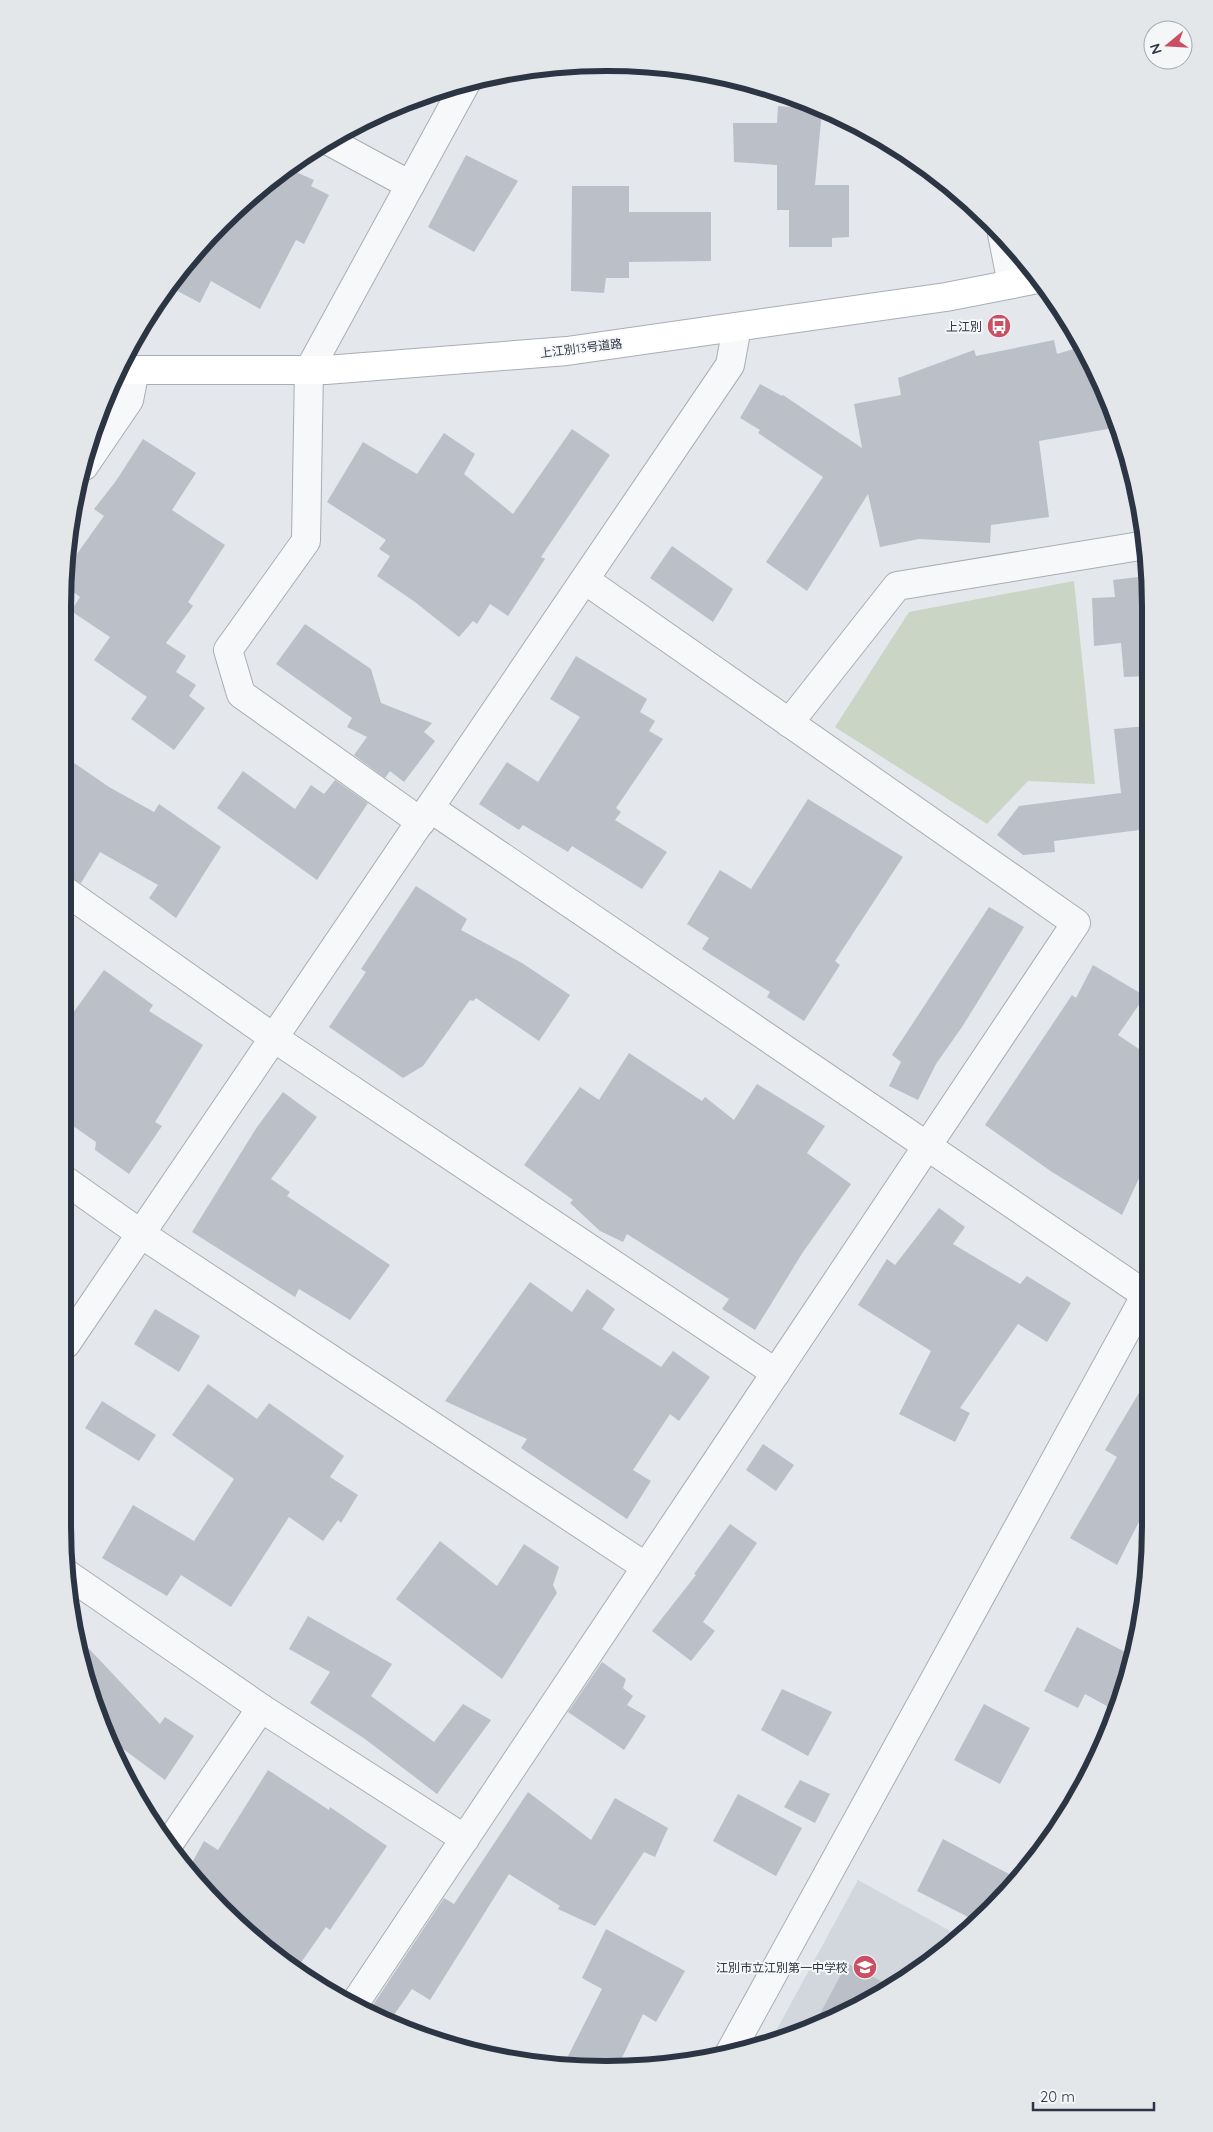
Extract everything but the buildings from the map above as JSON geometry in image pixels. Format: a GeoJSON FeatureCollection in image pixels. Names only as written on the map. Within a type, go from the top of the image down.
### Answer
{"type":"FeatureCollection","features":[{"type":"Feature","properties":{"kind":"street"},"geometry":{"type":"LineString","coordinates":[[461,91],[309,370],[306,541],[228,650],[241,694],[1142,1290]]}},
{"type":"Feature","properties":{"kind":"street"},"geometry":{"type":"LineString","coordinates":[[336,145],[410,185]]}},
{"type":"Feature","properties":{"kind":"street"},"geometry":{"type":"LineString","coordinates":[[1016,263],[1025,281]]}},
{"type":"Feature","properties":{"kind":"street","name":"上江別13号道路"},"geometry":{"type":"LineString","coordinates":[[127,370],[309,370],[567,351],[946,297],[1025,281]]}},
{"type":"Feature","properties":{"kind":"street"},"geometry":{"type":"LineString","coordinates":[[71,1337],[730,365],[737,327]]}},
{"type":"Feature","properties":{"kind":"street"},"geometry":{"type":"LineString","coordinates":[[95,450],[129,400],[127,370]]}},
{"type":"Feature","properties":{"kind":"street"},"geometry":{"type":"LineString","coordinates":[[789,723],[897,586],[1138,546]]}},
{"type":"Feature","properties":{"kind":"street"},"geometry":{"type":"LineString","coordinates":[[358,1999],[1076,924],[585,580]]}},
{"type":"Feature","properties":{"kind":"street"},"geometry":{"type":"LineString","coordinates":[[71,895],[274,1038],[776,1373]]}},
{"type":"Feature","properties":{"kind":"street"},"geometry":{"type":"LineString","coordinates":[[71,1185],[141,1234],[646,1568]]}},
{"type":"Feature","properties":{"kind":"street"},"geometry":{"type":"LineString","coordinates":[[734,2045],[1142,1302]]}},
{"type":"Feature","properties":{"kind":"street"},"geometry":{"type":"LineString","coordinates":[[74,1579],[261,1708],[464,1839]]}},
{"type":"Feature","properties":{"kind":"street"},"geometry":{"type":"LineString","coordinates":[[173,1838],[261,1708]]}},
{"type":"Feature","properties":{"kind":"shaded area","name":"江別市立江別第一中学校"},"geometry":{"type":"Polygon","coordinates":[[[858,1880],[953,1933],[904,1971],[874,1989],[843,2006],[775,2033],[858,1880]]]}},
{"type":"Feature","properties":{"kind":"green space"},"geometry":{"type":"Polygon","coordinates":[[[1074,581],[1095,784],[1028,781],[987,824],[835,727],[909,612],[1074,581]]]}},
{"type":"Feature","properties":{"kind":"place","name":"上江別"},"geometry":{"type":"Point","coordinates":[999,326]}},
{"type":"Feature","properties":{"kind":"place","name":"江別市立江別第一中学校"},"geometry":{"type":"Point","coordinates":[865,1967]}}]}
